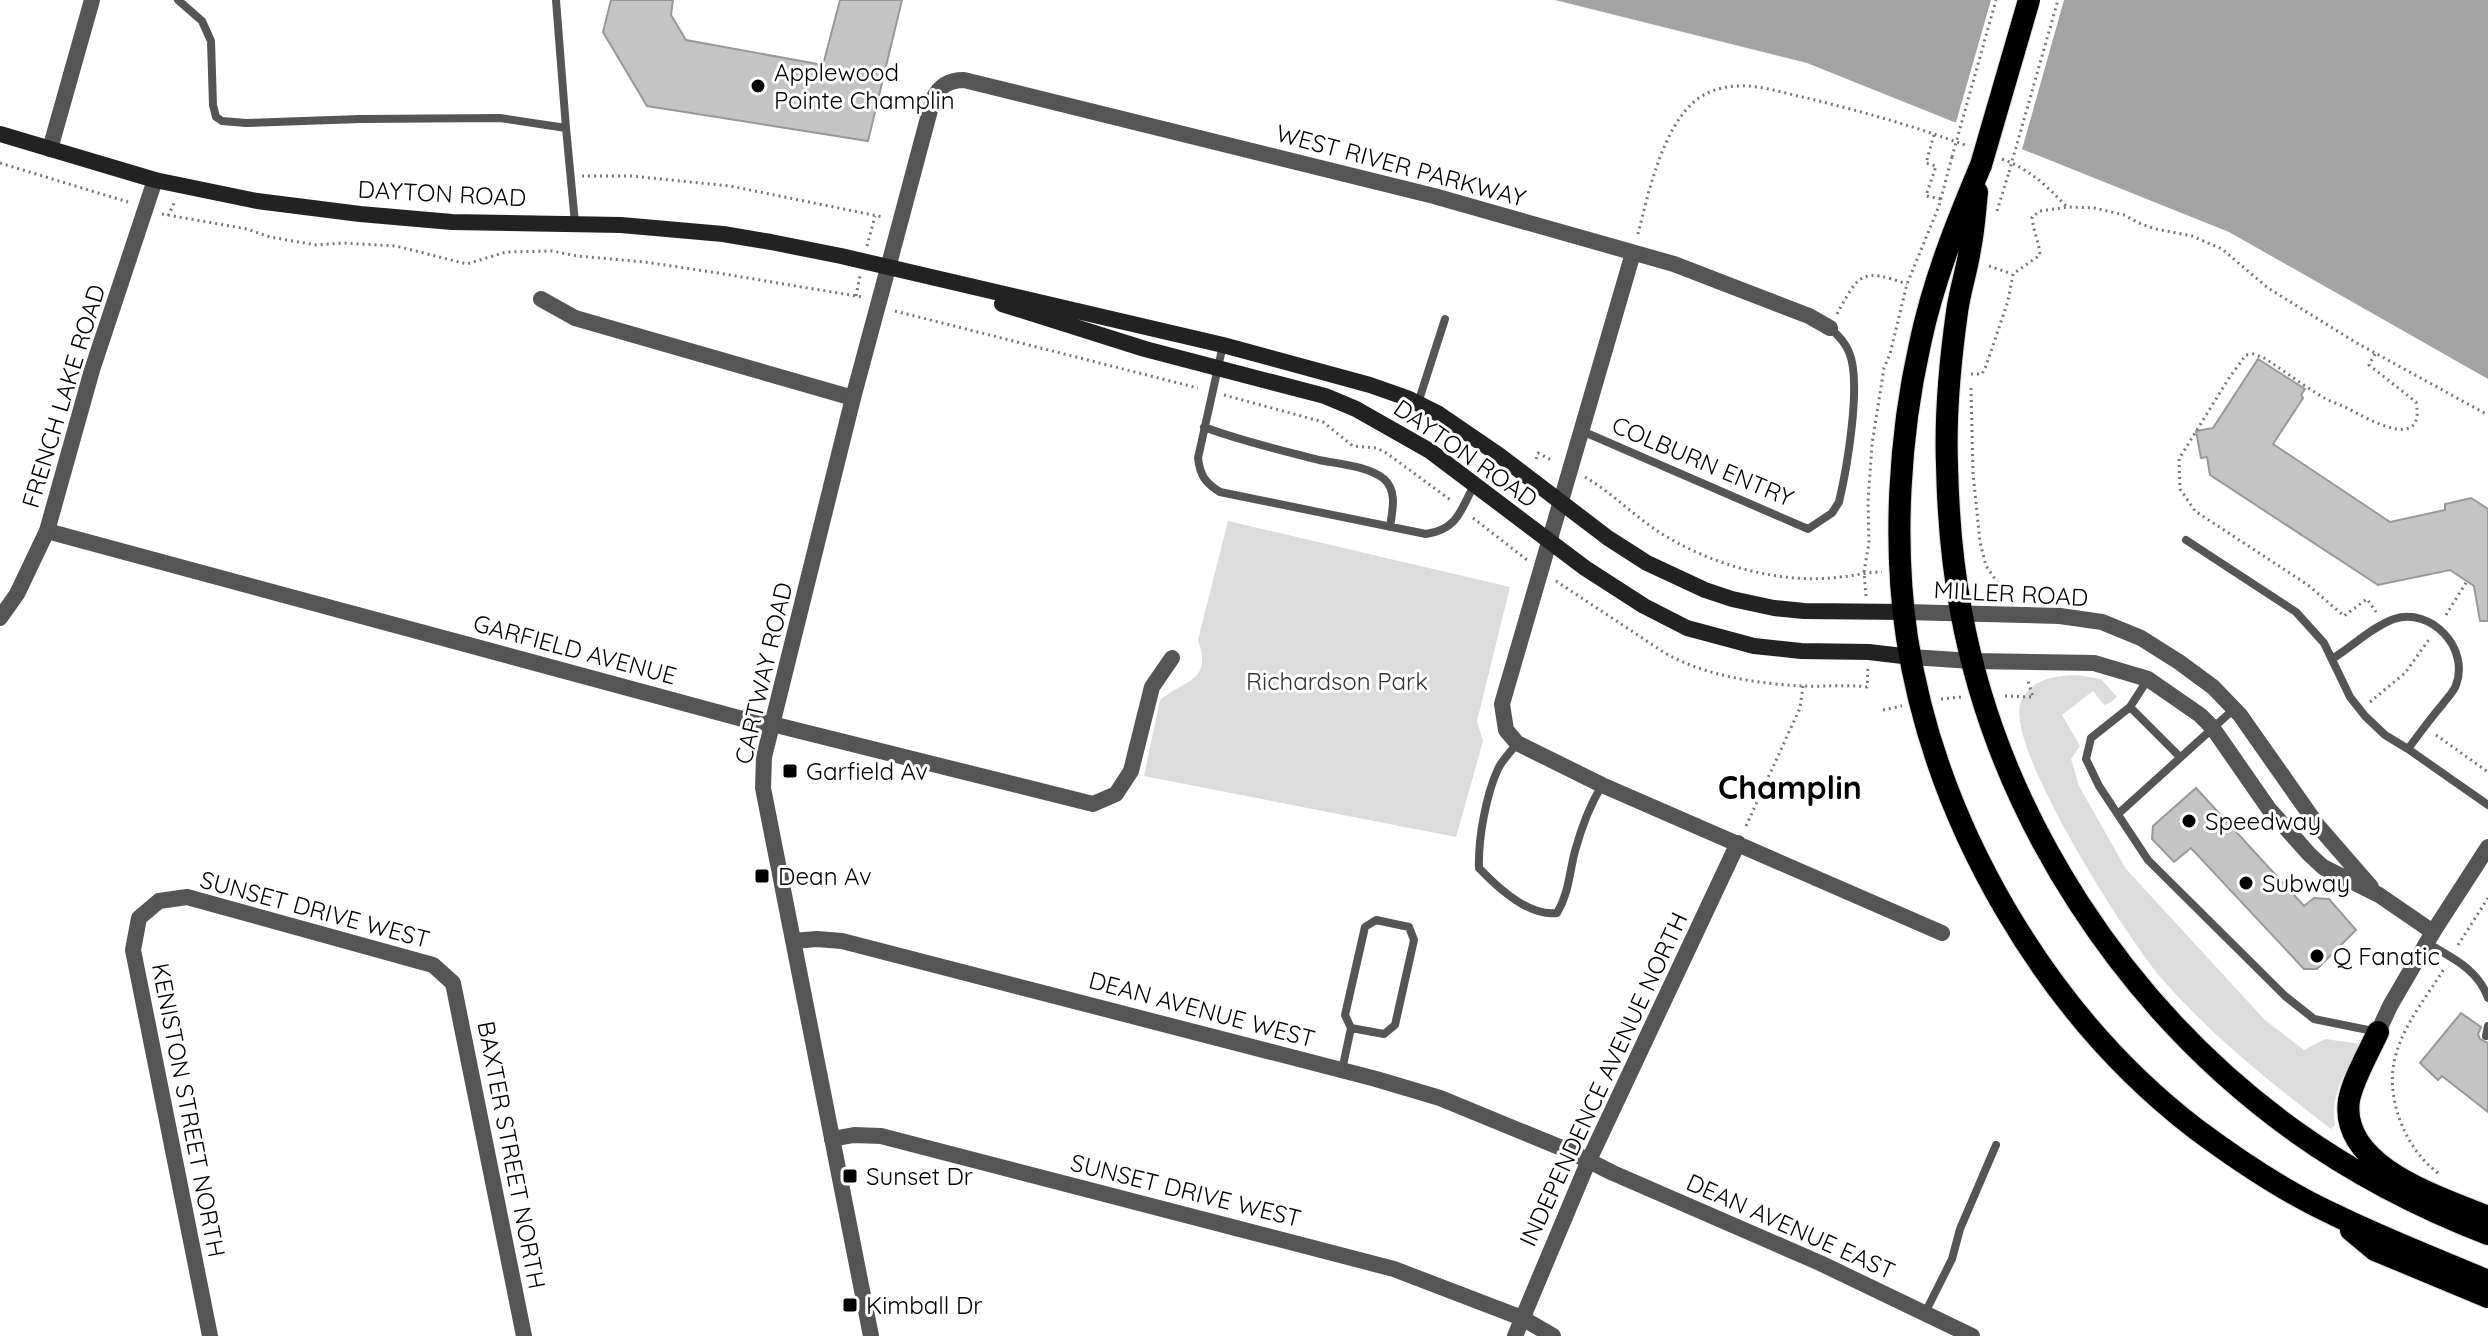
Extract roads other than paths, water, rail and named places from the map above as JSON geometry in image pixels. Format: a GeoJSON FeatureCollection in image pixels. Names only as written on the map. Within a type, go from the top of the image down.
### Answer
{"type":"FeatureCollection","features":[{"type":"Feature","properties":{"kind":"highway"},"geometry":{"type":"LineString","coordinates":[[2029,0],[1983,157],[1946,249],[1915,367],[1900,512],[1904,612],[1911,657],[1935,751],[1965,830],[2017,928],[2063,995],[2123,1064],[2195,1128],[2289,1191],[2332,1214],[2488,1281]]}},
{"type":"Feature","properties":{"kind":"highway"},"geometry":{"type":"LineString","coordinates":[[1983,157],[1970,250],[1957,309],[1948,388],[1947,476],[1954,569],[1961,613],[1985,706],[2008,768],[2041,839],[2109,948],[2166,1017],[2228,1077],[2297,1132],[2391,1190],[2488,1234]]}},
{"type":"Feature","properties":{"kind":"highway"},"geometry":{"type":"LineString","coordinates":[[2378,1032],[2349,1102],[2354,1137],[2366,1154],[2382,1166],[2488,1217]]}},
{"type":"Feature","properties":{"kind":"highway"},"geometry":{"type":"LineString","coordinates":[[2332,1214],[2375,1250],[2488,1297]]}},
{"type":"Feature","properties":{"kind":"main road","name":"DAYTON ROAD"},"geometry":{"type":"LineString","coordinates":[[0,134],[155,180],[257,201],[452,222],[575,223],[723,234],[863,262],[1223,345],[1370,385],[1418,403],[1487,446],[1608,538],[1647,563],[1705,590],[1774,608],[1904,612]]}},
{"type":"Feature","properties":{"kind":"main road","name":"DAYTON ROAD"},"geometry":{"type":"LineString","coordinates":[[888,268],[1145,349],[1325,396],[1356,409],[1421,445],[1549,543],[1644,606],[1665,619],[1707,635],[1754,646],[1911,657]]}},
{"type":"Feature","properties":{"kind":"street"},"geometry":{"type":"LineString","coordinates":[[50,149],[92,0]]}},
{"type":"Feature","properties":{"kind":"street","name":"CARTWAY ROAD"},"geometry":{"type":"LineString","coordinates":[[871,1336],[763,788],[764,757],[853,398],[933,99],[950,82]]}},
{"type":"Feature","properties":{"kind":"street","name":"WEST RIVER PARKWAY"},"geometry":{"type":"LineString","coordinates":[[950,82],[978,82],[1434,196],[1674,264],[1809,316],[1830,328]]}},
{"type":"Feature","properties":{"kind":"street","name":"FRENCH LAKE ROAD"},"geometry":{"type":"LineString","coordinates":[[0,618],[17,594],[47,531],[92,370],[155,180]]}},
{"type":"Feature","properties":{"kind":"street"},"geometry":{"type":"LineString","coordinates":[[1633,253],[1502,704],[1506,730],[1517,743],[1602,785],[1942,933]]}},
{"type":"Feature","properties":{"kind":"street"},"geometry":{"type":"LineString","coordinates":[[541,299],[575,318],[853,398]]}},
{"type":"Feature","properties":{"kind":"street","name":"GARFIELD AVENUE"},"geometry":{"type":"LineString","coordinates":[[47,531],[750,721],[1093,804],[1116,794],[1131,771],[1152,687],[1172,658]]}},
{"type":"Feature","properties":{"kind":"street","name":"MILLER ROAD"},"geometry":{"type":"LineString","coordinates":[[1904,612],[2060,616],[2102,622],[2124,630],[2179,662],[2213,687],[2234,709],[2318,826],[2379,895],[2430,937]]}},
{"type":"Feature","properties":{"kind":"street","name":"MILLER ROAD"},"geometry":{"type":"LineString","coordinates":[[1911,657],[2094,663],[2148,679],[2212,727],[2269,809],[2323,867],[2379,895]]}},
{"type":"Feature","properties":{"kind":"street","name":"INDEPENDENCE AVENUE NORTH"},"geometry":{"type":"LineString","coordinates":[[1515,1336],[1589,1160],[1738,843]]}},
{"type":"Feature","properties":{"kind":"street"},"geometry":{"type":"LineString","coordinates":[[2378,1032],[2430,937],[2488,847]]}},
{"type":"Feature","properties":{"kind":"street","name":"SUNSET DRIVE WEST"},"geometry":{"type":"LineString","coordinates":[[159,901],[187,897],[433,965],[453,983]]}},
{"type":"Feature","properties":{"kind":"street","name":"KENISTON STREET NORTH"},"geometry":{"type":"LineString","coordinates":[[159,901],[139,918],[133,950],[210,1336]]}},
{"type":"Feature","properties":{"kind":"street","name":"DEAN AVENUE WEST"},"geometry":{"type":"LineString","coordinates":[[793,941],[842,941],[1342,1071],[1440,1098],[1589,1160]]}},
{"type":"Feature","properties":{"kind":"street","name":"BAXTER STREET NORTH"},"geometry":{"type":"LineString","coordinates":[[453,983],[524,1336]]}},
{"type":"Feature","properties":{"kind":"street","name":"SUNSET DRIVE WEST"},"geometry":{"type":"LineString","coordinates":[[832,1139],[854,1135],[881,1136],[1394,1269],[1522,1318],[1553,1336]]}},
{"type":"Feature","properties":{"kind":"street","name":"DEAN AVENUE EAST"},"geometry":{"type":"LineString","coordinates":[[1589,1160],[1820,1263],[1972,1336]]}},
{"type":"Feature","properties":{"kind":"lane"},"geometry":{"type":"LineString","coordinates":[[178,0],[202,21],[211,41],[213,105],[216,117],[222,121],[500,118],[566,128]]}},
{"type":"Feature","properties":{"kind":"lane"},"geometry":{"type":"LineString","coordinates":[[556,0],[575,223]]}},
{"type":"Feature","properties":{"kind":"lane"},"geometry":{"type":"LineString","coordinates":[[1418,403],[1445,319]]}},
{"type":"Feature","properties":{"kind":"lane","name":"COLBURN ENTRY"},"geometry":{"type":"LineString","coordinates":[[1581,430],[1808,529],[1832,513],[1839,502],[1856,382],[1849,350],[1830,328]]}},
{"type":"Feature","properties":{"kind":"lane"},"geometry":{"type":"LineString","coordinates":[[1223,345],[1198,458],[1199,470],[1207,484],[1220,492],[1426,534],[1441,532],[1455,522],[1474,485]]}},
{"type":"Feature","properties":{"kind":"lane"},"geometry":{"type":"LineString","coordinates":[[1204,427],[1384,478],[1390,487],[1393,503],[1390,527]]}},
{"type":"Feature","properties":{"kind":"lane"},"geometry":{"type":"LineString","coordinates":[[2186,540],[2296,612],[2324,643],[2350,697],[2385,735],[2488,805]]}},
{"type":"Feature","properties":{"kind":"lane"},"geometry":{"type":"LineString","coordinates":[[2332,659],[2394,619],[2412,617],[2442,629],[2453,647],[2459,669],[2456,686],[2408,749]]}},
{"type":"Feature","properties":{"kind":"lane"},"geometry":{"type":"LineString","coordinates":[[2148,679],[2130,707],[2091,738],[2086,759],[2099,786],[2148,860],[2285,996],[2314,1019],[2378,1032]]}},
{"type":"Feature","properties":{"kind":"lane"},"geometry":{"type":"LineString","coordinates":[[2130,707],[2180,757]]}},
{"type":"Feature","properties":{"kind":"lane"},"geometry":{"type":"LineString","coordinates":[[2118,814],[2234,709]]}},
{"type":"Feature","properties":{"kind":"lane"},"geometry":{"type":"LineString","coordinates":[[1517,743],[1499,766],[1478,850],[1479,868],[1509,898],[1549,914],[1557,913],[1565,898],[1575,851],[1592,801],[1602,785]]}},
{"type":"Feature","properties":{"kind":"lane"},"geometry":{"type":"LineString","coordinates":[[1342,1071],[1351,1028],[1345,1015],[1365,927],[1376,920],[1409,927],[1414,940],[1395,1025],[1384,1034],[1351,1028]]}},
{"type":"Feature","properties":{"kind":"lane"},"geometry":{"type":"LineString","coordinates":[[2430,937],[2451,957],[2473,971],[2484,985],[2488,998]]}},
{"type":"Feature","properties":{"kind":"lane"},"geometry":{"type":"LineString","coordinates":[[2486,1036],[2488,1026]]}},
{"type":"Feature","properties":{"kind":"lane"},"geometry":{"type":"LineString","coordinates":[[1925,1313],[1952,1259],[1960,1229],[1996,1145]]}},
{"type":"Feature","properties":{"kind":"place","name":"Applewood Pointe Champlin"},"geometry":{"type":"Point","coordinates":[758,86]}},
{"type":"Feature","properties":{"kind":"place","name":"Garfield Av"},"geometry":{"type":"Point","coordinates":[790,771]}},
{"type":"Feature","properties":{"kind":"place","name":"Speedway"},"geometry":{"type":"Point","coordinates":[2189,821]}},
{"type":"Feature","properties":{"kind":"place","name":"Dean Av"},"geometry":{"type":"Point","coordinates":[762,876]}},
{"type":"Feature","properties":{"kind":"place","name":"Subway"},"geometry":{"type":"Point","coordinates":[2246,883]}},
{"type":"Feature","properties":{"kind":"place","name":"Q Fanatic"},"geometry":{"type":"Point","coordinates":[2317,956]}},
{"type":"Feature","properties":{"kind":"place","name":"Sunset Dr"},"geometry":{"type":"Point","coordinates":[850,1176]}},
{"type":"Feature","properties":{"kind":"place","name":"Kimball Dr"},"geometry":{"type":"Point","coordinates":[850,1305]}},
{"type":"Feature","properties":{"kind":"district","name":"Champlin"},"geometry":{"type":"Point","coordinates":[1790,787]}},
{"type":"Feature","properties":{"kind":"park label","name":"Richardson Park"},"geometry":{"type":"Point","coordinates":[1337,681]}}]}
